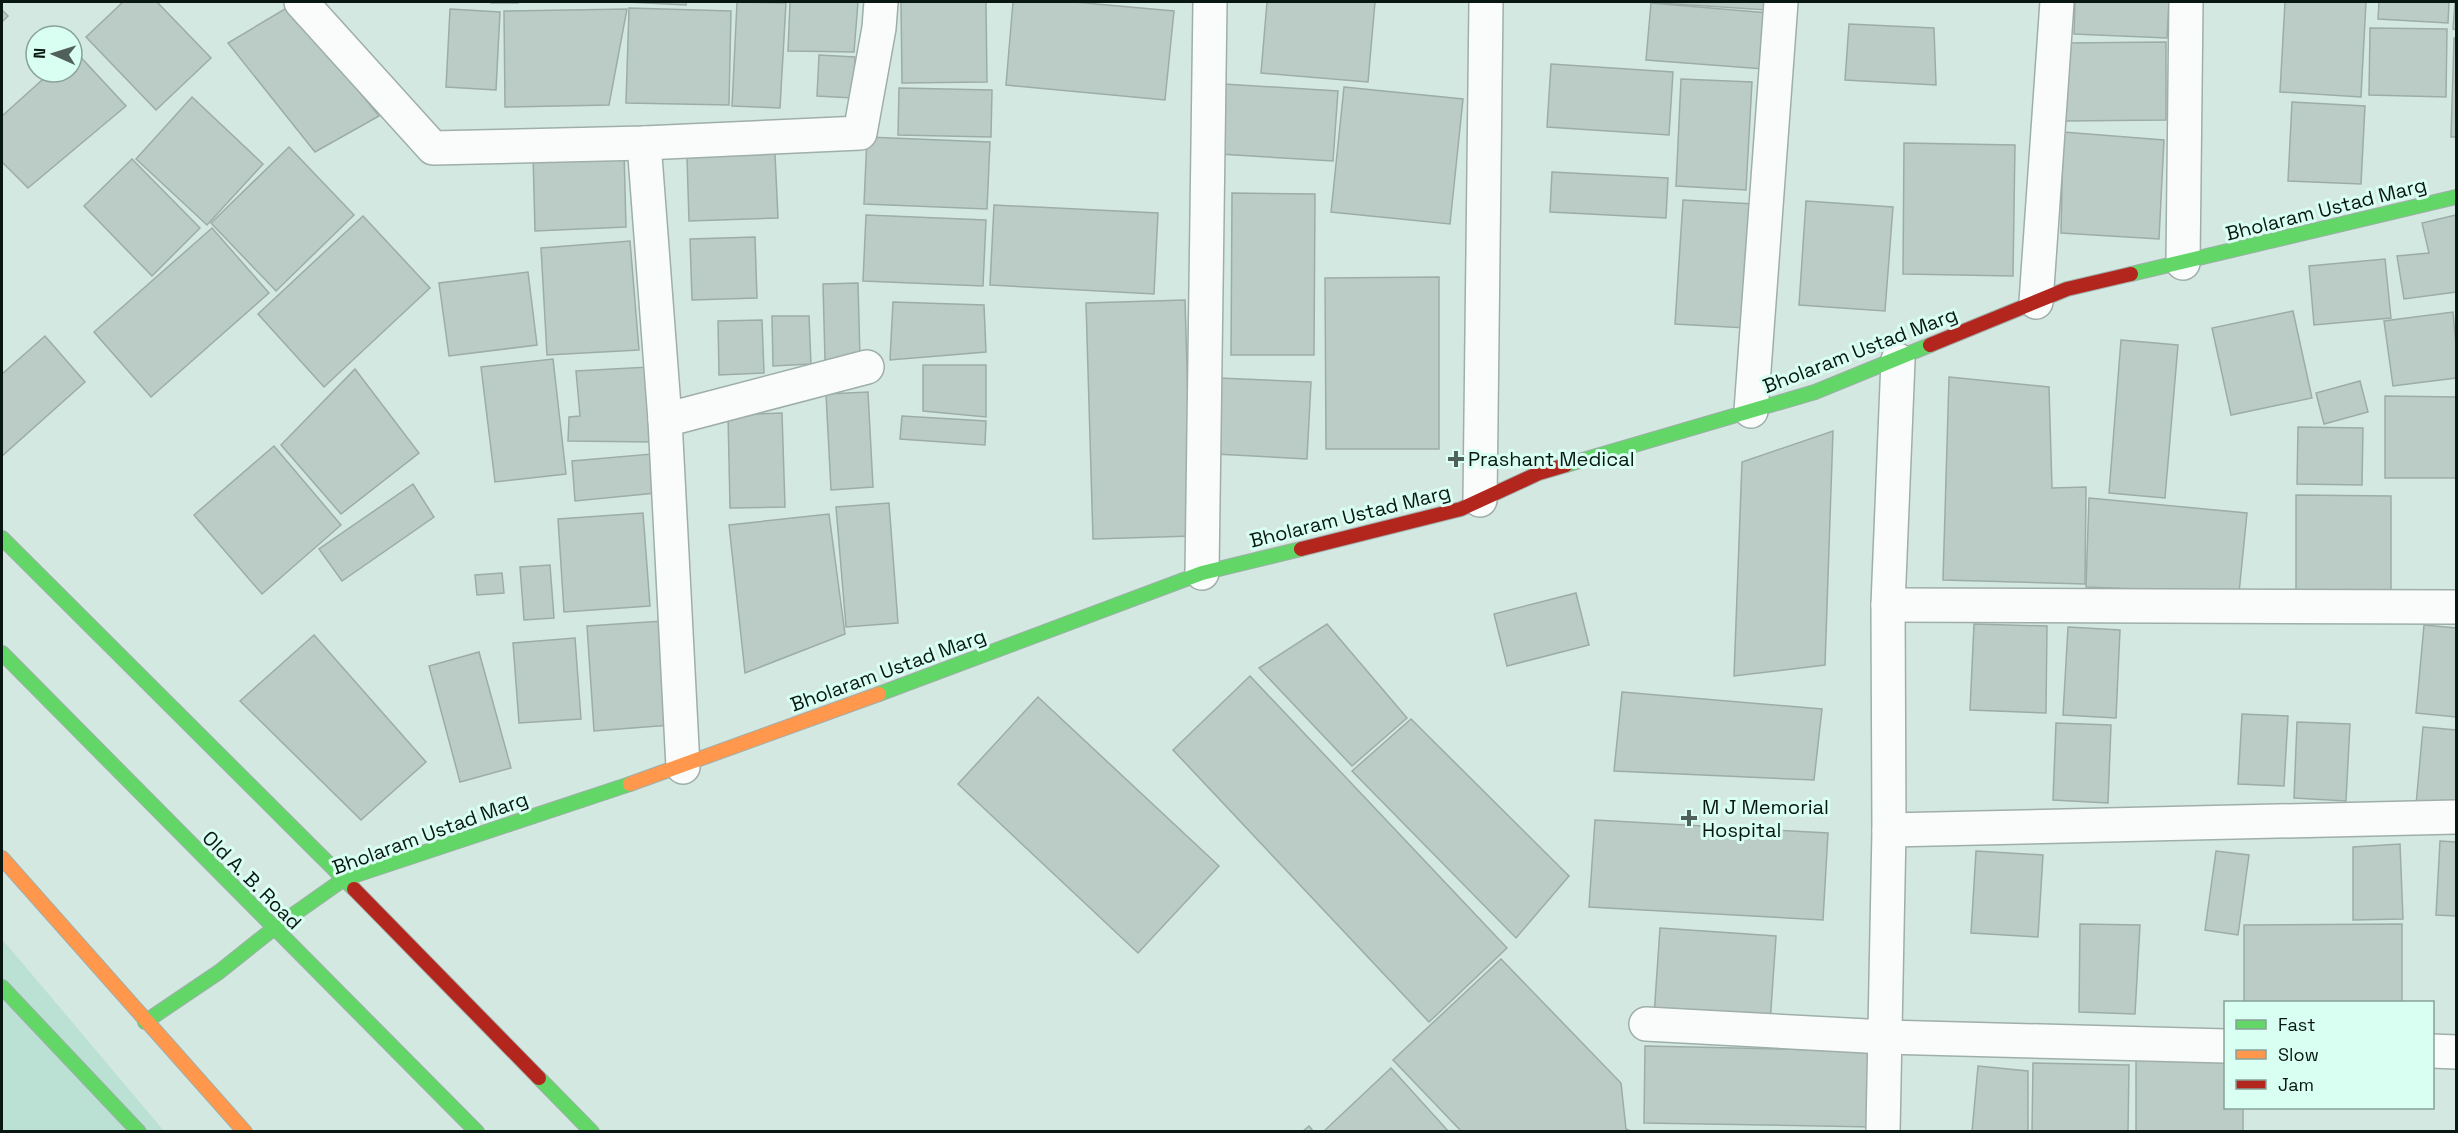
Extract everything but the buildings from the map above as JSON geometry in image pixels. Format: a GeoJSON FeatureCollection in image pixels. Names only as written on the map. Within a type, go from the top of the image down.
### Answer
{"type":"FeatureCollection","features":[{"type":"Feature","properties":{"kind":"street"},"geometry":{"type":"LineString","coordinates":[[301,2],[433,148],[644,143],[860,133],[879,28],[881,2]]}},
{"type":"Feature","properties":{"kind":"street"},"geometry":{"type":"LineString","coordinates":[[1202,573],[1210,2]]}},
{"type":"Feature","properties":{"kind":"street"},"geometry":{"type":"LineString","coordinates":[[1480,500],[1486,2]]}},
{"type":"Feature","properties":{"kind":"street"},"geometry":{"type":"LineString","coordinates":[[1751,411],[1781,2]]}},
{"type":"Feature","properties":{"kind":"street"},"geometry":{"type":"LineString","coordinates":[[2036,302],[2057,2]]}},
{"type":"Feature","properties":{"kind":"street"},"geometry":{"type":"LineString","coordinates":[[2183,263],[2186,2]]}},
{"type":"Feature","properties":{"kind":"street"},"geometry":{"type":"LineString","coordinates":[[644,143],[664,420],[682,767]]}},
{"type":"Feature","properties":{"kind":"street","name":"Bholaram Ustad Marg"},"geometry":{"type":"LineString","coordinates":[[145,1022],[219,972],[273,929],[344,879],[682,767],[1202,573],[1461,509],[1539,473],[1815,392],[2067,289],[2457,197]]}},
{"type":"Feature","properties":{"kind":"street"},"geometry":{"type":"LineString","coordinates":[[1883,1131],[1889,830],[1888,605],[1898,360]]}},
{"type":"Feature","properties":{"kind":"street"},"geometry":{"type":"LineString","coordinates":[[664,420],[867,367]]}},
{"type":"Feature","properties":{"kind":"street"},"geometry":{"type":"LineString","coordinates":[[2,538],[344,879],[592,1131]]}},
{"type":"Feature","properties":{"kind":"street"},"geometry":{"type":"LineString","coordinates":[[1888,605],[2457,607]]}},
{"type":"Feature","properties":{"kind":"street","name":"Old A. B. Road"},"geometry":{"type":"LineString","coordinates":[[2,653],[273,929],[477,1131]]}},
{"type":"Feature","properties":{"kind":"street"},"geometry":{"type":"LineString","coordinates":[[1889,830],[2457,817]]}},
{"type":"Feature","properties":{"kind":"street"},"geometry":{"type":"LineString","coordinates":[[2,858],[145,1022],[245,1131]]}},
{"type":"Feature","properties":{"kind":"street"},"geometry":{"type":"LineString","coordinates":[[2,987],[139,1131]]}},
{"type":"Feature","properties":{"kind":"street"},"geometry":{"type":"LineString","coordinates":[[1646,1024],[1885,1037],[2224,1046]]}},
{"type":"Feature","properties":{"kind":"street"},"geometry":{"type":"LineString","coordinates":[[2434,1051],[2457,1052]]}},
{"type":"Feature","properties":{"kind":"green space"},"geometry":{"type":"Polygon","coordinates":[[[2,939],[164,1131],[2,1131],[2,939]]]}},
{"type":"Feature","properties":{"kind":"traffic: fast"},"geometry":{"type":"LineString","coordinates":[[2131,274],[2456,197]]}},
{"type":"Feature","properties":{"kind":"traffic: fast"},"geometry":{"type":"LineString","coordinates":[[1566,465],[1815,392],[1930,345]]}},
{"type":"Feature","properties":{"kind":"traffic: fast"},"geometry":{"type":"LineString","coordinates":[[2,538],[354,889]]}},
{"type":"Feature","properties":{"kind":"traffic: fast"},"geometry":{"type":"LineString","coordinates":[[879,694],[1202,573],[1301,549]]}},
{"type":"Feature","properties":{"kind":"traffic: fast"},"geometry":{"type":"LineString","coordinates":[[2,653],[477,1132]]}},
{"type":"Feature","properties":{"kind":"traffic: fast"},"geometry":{"type":"LineString","coordinates":[[145,1022],[219,972],[273,929],[344,879],[630,784]]}},
{"type":"Feature","properties":{"kind":"traffic: fast"},"geometry":{"type":"LineString","coordinates":[[2,987],[139,1132]]}},
{"type":"Feature","properties":{"kind":"traffic: fast"},"geometry":{"type":"LineString","coordinates":[[539,1078],[592,1132]]}},
{"type":"Feature","properties":{"kind":"traffic: slow"},"geometry":{"type":"LineString","coordinates":[[630,784],[879,694]]}},
{"type":"Feature","properties":{"kind":"traffic: slow"},"geometry":{"type":"LineString","coordinates":[[2,858],[245,1132]]}},
{"type":"Feature","properties":{"kind":"traffic: jam"},"geometry":{"type":"LineString","coordinates":[[1930,345],[2067,289],[2131,274]]}},
{"type":"Feature","properties":{"kind":"traffic: jam"},"geometry":{"type":"LineString","coordinates":[[1301,549],[1461,509],[1539,473],[1566,465]]}},
{"type":"Feature","properties":{"kind":"traffic: jam"},"geometry":{"type":"LineString","coordinates":[[354,889],[539,1078]]}},
{"type":"Feature","properties":{"kind":"place","name":"Prashant Medical"},"geometry":{"type":"Point","coordinates":[1456,459]}},
{"type":"Feature","properties":{"kind":"place","name":"M J Memorial Hospital"},"geometry":{"type":"Point","coordinates":[1689,818]}}]}
